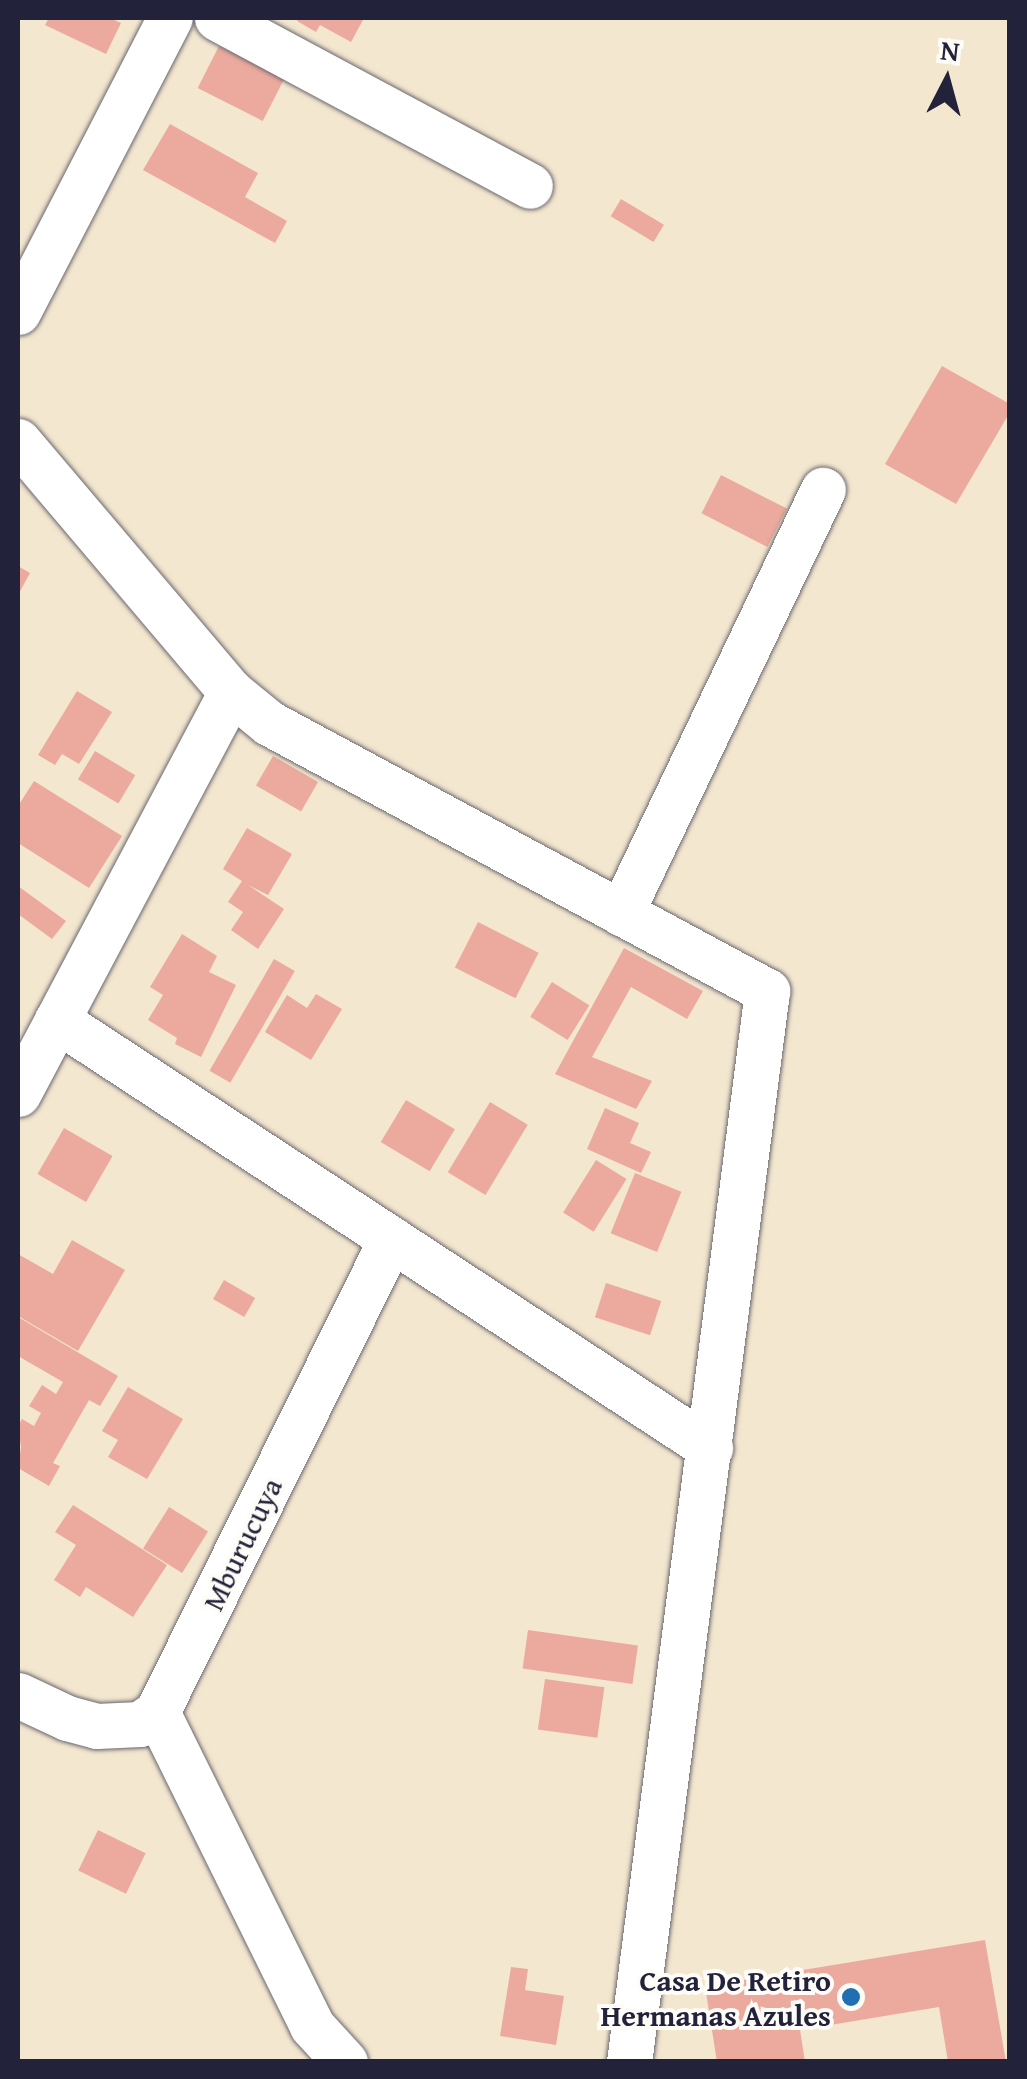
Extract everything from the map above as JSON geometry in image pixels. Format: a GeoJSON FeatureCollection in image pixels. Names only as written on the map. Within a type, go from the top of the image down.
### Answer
{"type":"FeatureCollection","features":[{"type":"Feature","properties":{"kind":"street"},"geometry":{"type":"LineString","coordinates":[[18,312],[170,18]]}},
{"type":"Feature","properties":{"kind":"street"},"geometry":{"type":"LineString","coordinates":[[217,18],[530,186]]}},
{"type":"Feature","properties":{"kind":"street"},"geometry":{"type":"LineString","coordinates":[[18,441],[230,692],[269,724],[767,991],[629,2062]]}},
{"type":"Feature","properties":{"kind":"street"},"geometry":{"type":"LineString","coordinates":[[621,913],[823,490]]}},
{"type":"Feature","properties":{"kind":"street"},"geometry":{"type":"LineString","coordinates":[[18,1094],[230,692]]}},
{"type":"Feature","properties":{"kind":"street"},"geometry":{"type":"LineString","coordinates":[[57,1020],[710,1448]]}},
{"type":"Feature","properties":{"kind":"street","name":"Mburucuya"},"geometry":{"type":"LineString","coordinates":[[157,1712],[391,1239]]}},
{"type":"Feature","properties":{"kind":"street"},"geometry":{"type":"LineString","coordinates":[[18,1695],[67,1718],[96,1726],[140,1724],[157,1712],[312,2026],[346,2062]]}},
{"type":"Feature","properties":{"kind":"building"},"geometry":{"type":"Polygon","coordinates":[[[49,18],[110,18],[121,23],[106,54],[45,25],[49,18]]]}},
{"type":"Feature","properties":{"kind":"building"},"geometry":{"type":"Polygon","coordinates":[[[364,18],[351,42],[320,25],[316,32],[297,21],[364,18]]]}},
{"type":"Feature","properties":{"kind":"building"},"geometry":{"type":"Polygon","coordinates":[[[219,46],[284,79],[263,121],[198,88],[219,46]]]}},
{"type":"Feature","properties":{"kind":"building"},"geometry":{"type":"Polygon","coordinates":[[[170,124],[258,173],[245,197],[287,221],[275,243],[143,170],[170,124]]]}},
{"type":"Feature","properties":{"kind":"building"},"geometry":{"type":"Polygon","coordinates":[[[621,199],[664,225],[654,242],[611,216],[621,199]]]}},
{"type":"Feature","properties":{"kind":"building"},"geometry":{"type":"Polygon","coordinates":[[[942,366],[1010,404],[1010,412],[956,504],[885,464],[942,366]]]}},
{"type":"Feature","properties":{"kind":"building"},"geometry":{"type":"Polygon","coordinates":[[[721,475],[787,509],[767,547],[701,513],[721,475]]]}},
{"type":"Feature","properties":{"kind":"building"},"geometry":{"type":"Polygon","coordinates":[[[18,566],[30,573],[18,595],[18,566]]]}},
{"type":"Feature","properties":{"kind":"building"},"geometry":{"type":"Polygon","coordinates":[[[77,691],[112,712],[79,764],[62,754],[55,765],[38,755],[77,691]]]}},
{"type":"Feature","properties":{"kind":"building"},"geometry":{"type":"Polygon","coordinates":[[[95,751],[135,775],[118,803],[78,779],[95,751]]]}},
{"type":"Feature","properties":{"kind":"building"},"geometry":{"type":"Polygon","coordinates":[[[273,756],[318,782],[301,811],[256,785],[273,756]]]}},
{"type":"Feature","properties":{"kind":"building"},"geometry":{"type":"Polygon","coordinates":[[[34,781],[122,836],[89,888],[18,843],[18,806],[34,781]]]}},
{"type":"Feature","properties":{"kind":"building"},"geometry":{"type":"Polygon","coordinates":[[[247,828],[292,854],[268,895],[248,885],[284,909],[258,949],[231,930],[243,912],[228,902],[242,881],[223,869],[247,828]]]}},
{"type":"Feature","properties":{"kind":"building"},"geometry":{"type":"Polygon","coordinates":[[[18,886],[66,921],[52,939],[18,914],[18,886]]]}},
{"type":"Feature","properties":{"kind":"building"},"geometry":{"type":"Polygon","coordinates":[[[478,922],[539,953],[515,998],[455,967],[478,922]]]}},
{"type":"Feature","properties":{"kind":"building"},"geometry":{"type":"Polygon","coordinates":[[[182,934],[217,956],[209,972],[236,985],[201,1057],[175,1044],[177,1038],[148,1020],[163,995],[150,987],[182,934]]]}},
{"type":"Feature","properties":{"kind":"building"},"geometry":{"type":"Polygon","coordinates":[[[624,948],[703,991],[687,1019],[631,987],[592,1057],[652,1081],[636,1109],[555,1074],[624,948]]]}},
{"type":"Feature","properties":{"kind":"building"},"geometry":{"type":"Polygon","coordinates":[[[274,959],[295,971],[230,1083],[210,1071],[274,959]]]}},
{"type":"Feature","properties":{"kind":"building"},"geometry":{"type":"Polygon","coordinates":[[[552,982],[589,1005],[568,1040],[530,1017],[552,982]]]}},
{"type":"Feature","properties":{"kind":"building"},"geometry":{"type":"Polygon","coordinates":[[[316,994],[342,1009],[311,1060],[265,1032],[287,995],[307,1008],[316,994]]]}},
{"type":"Feature","properties":{"kind":"building"},"geometry":{"type":"Polygon","coordinates":[[[406,1100],[455,1129],[430,1171],[381,1142],[406,1100]]]}},
{"type":"Feature","properties":{"kind":"building"},"geometry":{"type":"Polygon","coordinates":[[[490,1102],[528,1125],[485,1195],[448,1172],[490,1102]]]}},
{"type":"Feature","properties":{"kind":"building"},"geometry":{"type":"Polygon","coordinates":[[[605,1108],[639,1123],[630,1143],[651,1152],[641,1173],[587,1149],[605,1108]]]}},
{"type":"Feature","properties":{"kind":"building"},"geometry":{"type":"Polygon","coordinates":[[[64,1128],[112,1156],[86,1202],[38,1174],[64,1128]]]}},
{"type":"Feature","properties":{"kind":"building"},"geometry":{"type":"Polygon","coordinates":[[[596,1160],[627,1179],[594,1232],[563,1213],[596,1160]]]}},
{"type":"Feature","properties":{"kind":"building"},"geometry":{"type":"Polygon","coordinates":[[[635,1173],[681,1192],[657,1252],[611,1233],[635,1173]]]}},
{"type":"Feature","properties":{"kind":"building"},"geometry":{"type":"Polygon","coordinates":[[[72,1240],[125,1270],[78,1351],[18,1316],[18,1254],[53,1274],[72,1240]]]}},
{"type":"Feature","properties":{"kind":"building"},"geometry":{"type":"Polygon","coordinates":[[[224,1280],[255,1298],[244,1317],[213,1299],[224,1280]]]}},
{"type":"Feature","properties":{"kind":"building"},"geometry":{"type":"Polygon","coordinates":[[[606,1283],[661,1301],[650,1335],[595,1317],[606,1283]]]}},
{"type":"Feature","properties":{"kind":"building"},"geometry":{"type":"Polygon","coordinates":[[[18,1317],[118,1376],[100,1406],[89,1400],[53,1463],[60,1466],[49,1486],[18,1468],[18,1426],[22,1419],[34,1426],[41,1413],[29,1406],[42,1385],[56,1394],[63,1382],[18,1356],[18,1317]]]}},
{"type":"Feature","properties":{"kind":"building"},"geometry":{"type":"Polygon","coordinates":[[[128,1387],[183,1419],[147,1479],[108,1457],[118,1440],[102,1431],[128,1387]]]}},
{"type":"Feature","properties":{"kind":"building"},"geometry":{"type":"Polygon","coordinates":[[[73,1505],[167,1565],[133,1617],[86,1587],[80,1597],[54,1580],[76,1545],[55,1532],[73,1505]]]}},
{"type":"Feature","properties":{"kind":"building"},"geometry":{"type":"Polygon","coordinates":[[[169,1507],[208,1531],[182,1573],[143,1549],[169,1507]]]}},
{"type":"Feature","properties":{"kind":"building"},"geometry":{"type":"Polygon","coordinates":[[[528,1630],[638,1645],[632,1684],[523,1669],[528,1630]]]}},
{"type":"Feature","properties":{"kind":"building"},"geometry":{"type":"Polygon","coordinates":[[[545,1679],[604,1687],[597,1738],[538,1730],[545,1679]]]}},
{"type":"Feature","properties":{"kind":"building"},"geometry":{"type":"Polygon","coordinates":[[[98,1830],[146,1853],[126,1894],[78,1870],[98,1830]]]}},
{"type":"Feature","properties":{"kind":"building","name":"Casa De Retiro Hermanas Azules"},"geometry":{"type":"Polygon","coordinates":[[[985,1940],[1006,2062],[948,2062],[939,2007],[800,2030],[805,2062],[717,2062],[705,1986],[985,1940]]]}},
{"type":"Feature","properties":{"kind":"building"},"geometry":{"type":"Polygon","coordinates":[[[511,1967],[528,1969],[525,1990],[564,1996],[556,2045],[500,2036],[511,1967]]]}},
{"type":"Feature","properties":{"kind":"place","name":"Casa De Retiro Hermanas Azules"},"geometry":{"type":"Point","coordinates":[851,1997]}}]}
